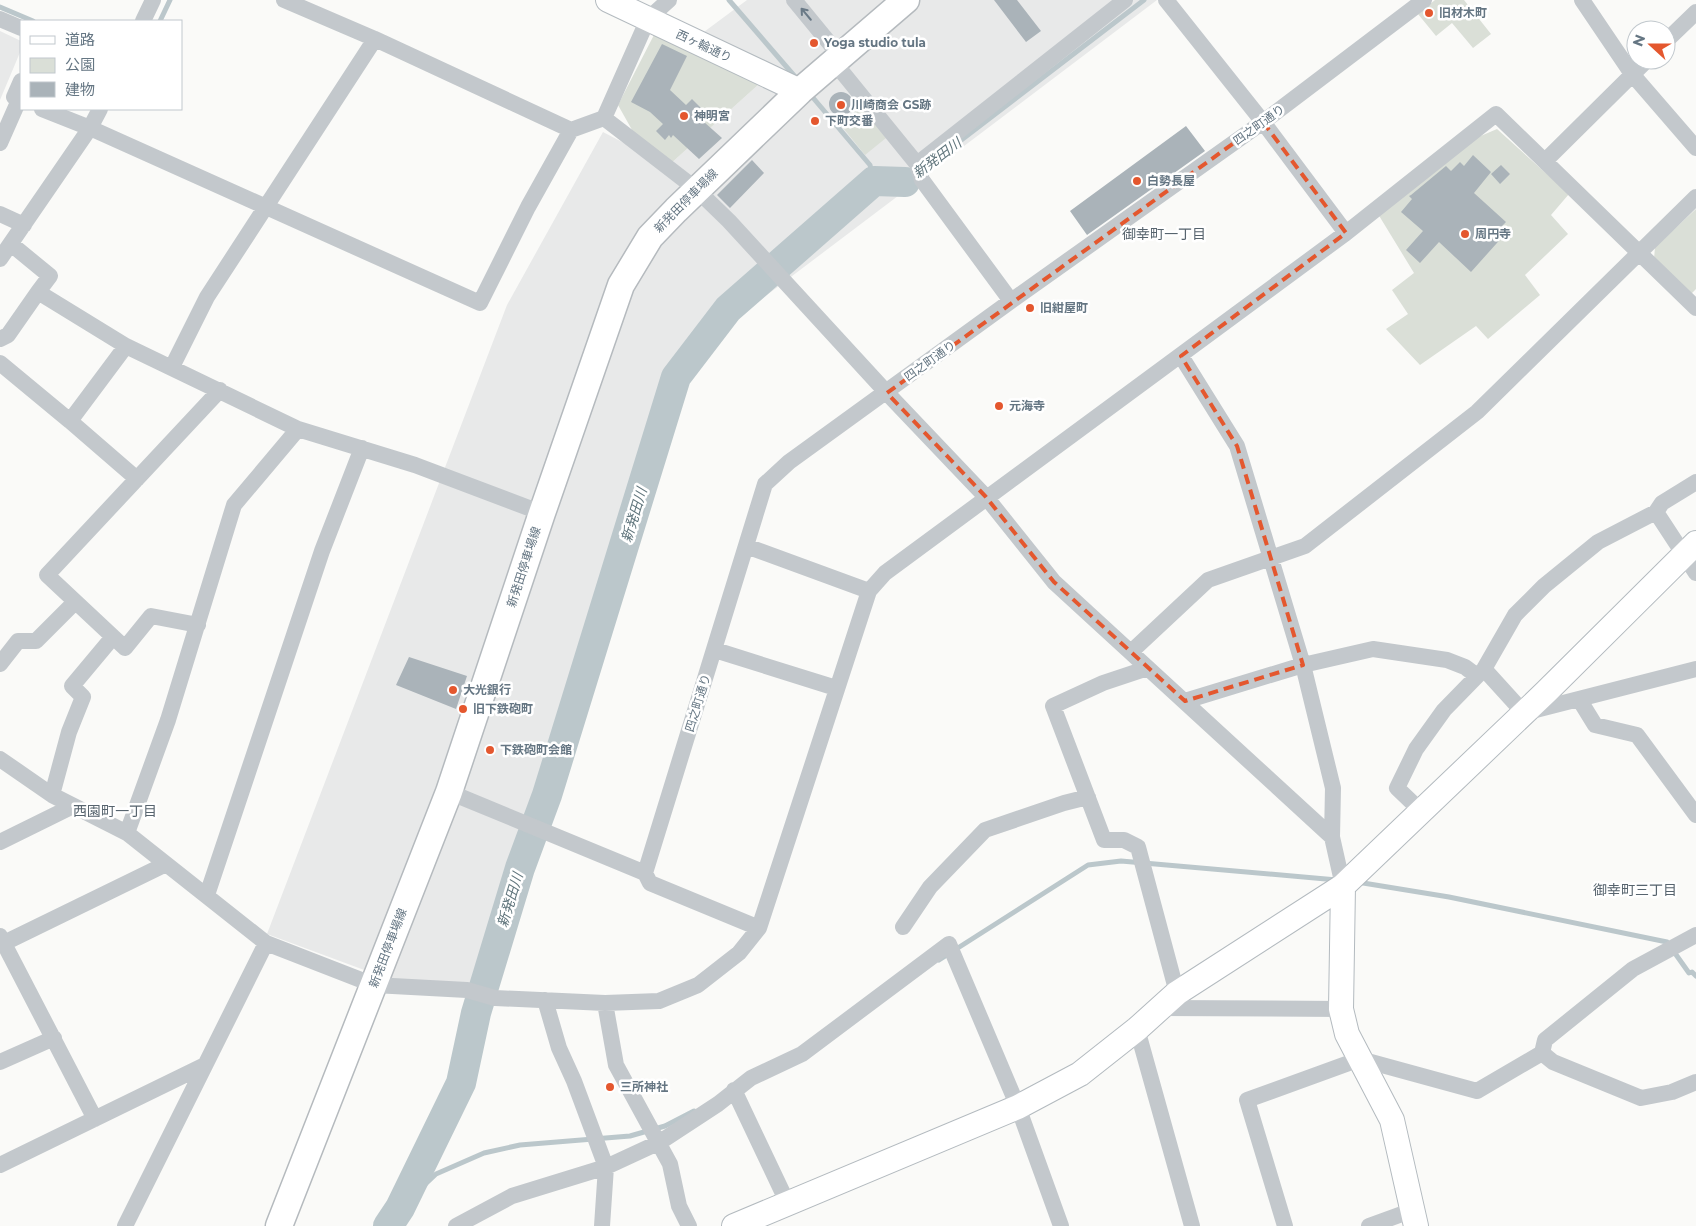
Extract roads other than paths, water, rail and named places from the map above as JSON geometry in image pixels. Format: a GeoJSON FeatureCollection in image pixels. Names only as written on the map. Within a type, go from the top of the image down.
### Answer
{"type":"FeatureCollection","features":[{"type":"Feature","properties":{"kind":"main road","name":"新発田停車場線"},"geometry":{"type":"LineString","coordinates":[[279,1226],[449,792],[542,513],[621,285],[650,237],[696,189],[800,91],[906,0]]}},
{"type":"Feature","properties":{"kind":"street"},"geometry":{"type":"LineString","coordinates":[[143,20],[153,0]]}},
{"type":"Feature","properties":{"kind":"street"},"geometry":{"type":"LineString","coordinates":[[284,0],[375,39],[571,130]]}},
{"type":"Feature","properties":{"kind":"street","name":"西ヶ輪通り"},"geometry":{"type":"LineString","coordinates":[[608,0],[800,91]]}},
{"type":"Feature","properties":{"kind":"street"},"geometry":{"type":"LineString","coordinates":[[45,110],[90,128],[480,303],[528,207],[571,130],[604,118],[648,19],[669,0]]}},
{"type":"Feature","properties":{"kind":"street"},"geometry":{"type":"LineString","coordinates":[[794,0],[1011,301]]}},
{"type":"Feature","properties":{"kind":"street"},"geometry":{"type":"LineString","coordinates":[[919,172],[1125,0]]}},
{"type":"Feature","properties":{"kind":"street"},"geometry":{"type":"LineString","coordinates":[[1166,0],[1264,122],[1346,233]]}},
{"type":"Feature","properties":{"kind":"street","name":"四之町通り"},"geometry":{"type":"LineString","coordinates":[[646,873],[765,484],[789,462],[887,393],[1011,301],[1264,122],[1424,0]]}},
{"type":"Feature","properties":{"kind":"street"},"geometry":{"type":"LineString","coordinates":[[1582,0],[1632,74],[1696,148]]}},
{"type":"Feature","properties":{"kind":"street"},"geometry":{"type":"LineString","coordinates":[[1676,31],[1696,12]]}},
{"type":"Feature","properties":{"kind":"street"},"geometry":{"type":"LineString","coordinates":[[0,18],[20,28]]}},
{"type":"Feature","properties":{"kind":"street"},"geometry":{"type":"LineString","coordinates":[[172,367],[208,297],[375,39]]}},
{"type":"Feature","properties":{"kind":"street"},"geometry":{"type":"LineString","coordinates":[[1545,161],[1636,70]]}},
{"type":"Feature","properties":{"kind":"street"},"geometry":{"type":"LineString","coordinates":[[0,143],[20,100],[14,97],[20,83]]}},
{"type":"Feature","properties":{"kind":"street"},"geometry":{"type":"LineString","coordinates":[[0,259],[90,128],[99,110]]}},
{"type":"Feature","properties":{"kind":"street"},"geometry":{"type":"LineString","coordinates":[[0,759],[52,795],[127,833],[266,943],[374,985],[467,990],[495,998],[605,1004],[660,1002],[698,985],[739,953],[759,928],[869,591],[885,573],[1346,233],[1496,114],[1641,252],[1696,308]]}},
{"type":"Feature","properties":{"kind":"street"},"geometry":{"type":"LineString","coordinates":[[604,118],[696,189],[729,221],[762,259],[986,497],[1054,582],[1132,651],[1148,668],[1332,837]]}},
{"type":"Feature","properties":{"kind":"street"},"geometry":{"type":"LineString","coordinates":[[1132,651],[1208,580],[1305,546],[1478,412],[1696,197]]}},
{"type":"Feature","properties":{"kind":"street"},"geometry":{"type":"LineString","coordinates":[[0,214],[24,225]]}},
{"type":"Feature","properties":{"kind":"street"},"geometry":{"type":"LineString","coordinates":[[0,339],[8,335],[50,276],[11,244]]}},
{"type":"Feature","properties":{"kind":"street"},"geometry":{"type":"LineString","coordinates":[[38,292],[126,346],[298,429],[415,465],[542,513]]}},
{"type":"Feature","properties":{"kind":"street"},"geometry":{"type":"LineString","coordinates":[[70,421],[126,346]]}},
{"type":"Feature","properties":{"kind":"street"},"geometry":{"type":"LineString","coordinates":[[1180,356],[1237,446],[1303,665],[1333,788],[1332,837],[1343,886],[1341,1010],[1347,1034],[1392,1120],[1415,1218],[1369,1226]]}},
{"type":"Feature","properties":{"kind":"street"},"geometry":{"type":"LineString","coordinates":[[0,363],[137,480]]}},
{"type":"Feature","properties":{"kind":"street"},"geometry":{"type":"LineString","coordinates":[[198,625],[151,616],[125,648],[47,576],[220,390]]}},
{"type":"Feature","properties":{"kind":"street"},"geometry":{"type":"LineString","coordinates":[[127,833],[168,720],[234,505],[298,429]]}},
{"type":"Feature","properties":{"kind":"street"},"geometry":{"type":"LineString","coordinates":[[207,895],[322,551],[362,448]]}},
{"type":"Feature","properties":{"kind":"street"},"geometry":{"type":"LineString","coordinates":[[1421,811],[1397,788],[1416,749],[1444,710],[1480,672],[1515,615],[1544,586],[1598,542],[1656,512],[1662,503],[1696,482]]}},
{"type":"Feature","properties":{"kind":"street"},"geometry":{"type":"LineString","coordinates":[[734,1226],[1018,1108],[1080,1074],[1137,1029],[1168,1001],[1343,886],[1692,556],[1656,512]]}},
{"type":"Feature","properties":{"kind":"street"},"geometry":{"type":"LineString","coordinates":[[746,546],[869,591]]}},
{"type":"Feature","properties":{"kind":"street"},"geometry":{"type":"LineString","coordinates":[[0,664],[18,641],[36,641],[75,602]]}},
{"type":"Feature","properties":{"kind":"street"},"geometry":{"type":"LineString","coordinates":[[52,795],[69,732],[83,697],[72,686],[113,637]]}},
{"type":"Feature","properties":{"kind":"street"},"geometry":{"type":"LineString","coordinates":[[1185,701],[1303,665],[1373,649],[1447,660],[1480,672],[1524,713]]}},
{"type":"Feature","properties":{"kind":"street"},"geometry":{"type":"LineString","coordinates":[[715,650],[836,688]]}},
{"type":"Feature","properties":{"kind":"street"},"geometry":{"type":"LineString","coordinates":[[1148,668],[1103,682],[1054,706],[1104,840],[1124,840],[1138,846],[1168,1001]]}},
{"type":"Feature","properties":{"kind":"street"},"geometry":{"type":"LineString","coordinates":[[1524,713],[1696,669]]}},
{"type":"Feature","properties":{"kind":"street"},"geometry":{"type":"LineString","coordinates":[[1579,699],[1595,725],[1637,735],[1696,815]]}},
{"type":"Feature","properties":{"kind":"street"},"geometry":{"type":"LineString","coordinates":[[449,792],[520,823],[646,873],[650,883],[759,928]]}},
{"type":"Feature","properties":{"kind":"street"},"geometry":{"type":"LineString","coordinates":[[903,927],[930,887],[985,830],[1064,802],[1088,797]]}},
{"type":"Feature","properties":{"kind":"street"},"geometry":{"type":"LineString","coordinates":[[0,842],[73,806]]}},
{"type":"Feature","properties":{"kind":"street"},"geometry":{"type":"LineString","coordinates":[[95,1119],[54,1038],[1,941],[166,864]]}},
{"type":"Feature","properties":{"kind":"street"},"geometry":{"type":"LineString","coordinates":[[1284,1226],[1247,1100],[1360,1059],[1477,1091],[1542,1053],[1545,1040],[1632,969],[1696,935]]}},
{"type":"Feature","properties":{"kind":"street"},"geometry":{"type":"LineString","coordinates":[[125,1226],[203,1066],[266,943]]}},
{"type":"Feature","properties":{"kind":"street"},"geometry":{"type":"LineString","coordinates":[[456,1226],[512,1196],[606,1167],[660,1142],[718,1104],[750,1078],[802,1054],[949,944],[1018,1108],[1061,1226]]}},
{"type":"Feature","properties":{"kind":"street"},"geometry":{"type":"LineString","coordinates":[[545,1000],[559,1048],[574,1081],[606,1167],[602,1226]]}},
{"type":"Feature","properties":{"kind":"street"},"geometry":{"type":"LineString","coordinates":[[1168,1001],[1341,1010]]}},
{"type":"Feature","properties":{"kind":"street"},"geometry":{"type":"LineString","coordinates":[[605,1004],[616,1065],[660,1142],[670,1164],[679,1206],[689,1226]]}},
{"type":"Feature","properties":{"kind":"street"},"geometry":{"type":"LineString","coordinates":[[1137,1029],[1192,1226]]}},
{"type":"Feature","properties":{"kind":"street"},"geometry":{"type":"LineString","coordinates":[[0,1062],[54,1038]]}},
{"type":"Feature","properties":{"kind":"street"},"geometry":{"type":"LineString","coordinates":[[1542,1053],[1553,1062],[1641,1098],[1672,1092],[1696,1082]]}},
{"type":"Feature","properties":{"kind":"street"},"geometry":{"type":"LineString","coordinates":[[0,1165],[203,1066]]}},
{"type":"Feature","properties":{"kind":"street"},"geometry":{"type":"LineString","coordinates":[[734,1090],[788,1204]]}},
{"type":"Feature","properties":{"kind":"waterway"},"geometry":{"type":"LineString","coordinates":[[160,20],[170,0]]}},
{"type":"Feature","properties":{"kind":"waterway"},"geometry":{"type":"LineString","coordinates":[[729,0],[797,79]]}},
{"type":"Feature","properties":{"kind":"waterway","name":"新発田川"},"geometry":{"type":"LineString","coordinates":[[960,141],[1144,0]]}},
{"type":"Feature","properties":{"kind":"waterway"},"geometry":{"type":"LineString","coordinates":[[0,7],[31,20]]}},
{"type":"Feature","properties":{"kind":"waterway"},"geometry":{"type":"LineString","coordinates":[[809,93],[870,165],[874,181]]}},
{"type":"Feature","properties":{"kind":"waterway","name":"新発田川"},"geometry":{"type":"LineString","coordinates":[[905,182],[917,173]]}},
{"type":"Feature","properties":{"kind":"waterway","name":"新発田川"},"geometry":{"type":"LineString","coordinates":[[388,1226],[400,1208],[461,1083],[476,1013],[520,868],[547,795],[676,377],[728,309],[874,181],[905,182]]}},
{"type":"Feature","properties":{"kind":"waterway"},"geometry":{"type":"LineString","coordinates":[[939,960],[1088,865],[1121,861],[1337,880]]}},
{"type":"Feature","properties":{"kind":"waterway"},"geometry":{"type":"LineString","coordinates":[[1357,882],[1449,897],[1667,942],[1689,973],[1692,972],[1696,976]]}},
{"type":"Feature","properties":{"kind":"waterway"},"geometry":{"type":"LineString","coordinates":[[400,1208],[436,1174],[484,1153],[520,1145],[630,1136],[665,1126],[694,1111]]}},
{"type":"Feature","properties":{"kind":"place","name":"旧材木町"},"geometry":{"type":"Point","coordinates":[1429,13]}},
{"type":"Feature","properties":{"kind":"place","name":"Yoga studio tula"},"geometry":{"type":"Point","coordinates":[814,43]}},
{"type":"Feature","properties":{"kind":"place","name":"川崎商会 GS跡"},"geometry":{"type":"Point","coordinates":[841,105]}},
{"type":"Feature","properties":{"kind":"place","name":"神明宮"},"geometry":{"type":"Point","coordinates":[684,116]}},
{"type":"Feature","properties":{"kind":"place","name":"下町交番"},"geometry":{"type":"Point","coordinates":[815,121]}},
{"type":"Feature","properties":{"kind":"place","name":"白勢長屋"},"geometry":{"type":"Point","coordinates":[1137,181]}},
{"type":"Feature","properties":{"kind":"place","name":"周円寺"},"geometry":{"type":"Point","coordinates":[1465,234]}},
{"type":"Feature","properties":{"kind":"place","name":"旧紺屋町"},"geometry":{"type":"Point","coordinates":[1030,308]}},
{"type":"Feature","properties":{"kind":"place","name":"元海寺"},"geometry":{"type":"Point","coordinates":[999,406]}},
{"type":"Feature","properties":{"kind":"place","name":"大光銀行"},"geometry":{"type":"Point","coordinates":[453,690]}},
{"type":"Feature","properties":{"kind":"place","name":"旧下鉄砲町"},"geometry":{"type":"Point","coordinates":[463,709]}},
{"type":"Feature","properties":{"kind":"place","name":"下鉄砲町会館"},"geometry":{"type":"Point","coordinates":[490,750]}},
{"type":"Feature","properties":{"kind":"place","name":"三所神社"},"geometry":{"type":"Point","coordinates":[610,1087]}},
{"type":"Feature","properties":{"kind":"district","name":"御幸町一丁目"},"geometry":{"type":"Point","coordinates":[1164,234]}},
{"type":"Feature","properties":{"kind":"district","name":"西園町一丁目"},"geometry":{"type":"Point","coordinates":[115,811]}},
{"type":"Feature","properties":{"kind":"district","name":"御幸町三丁目"},"geometry":{"type":"Point","coordinates":[1635,890]}}]}
